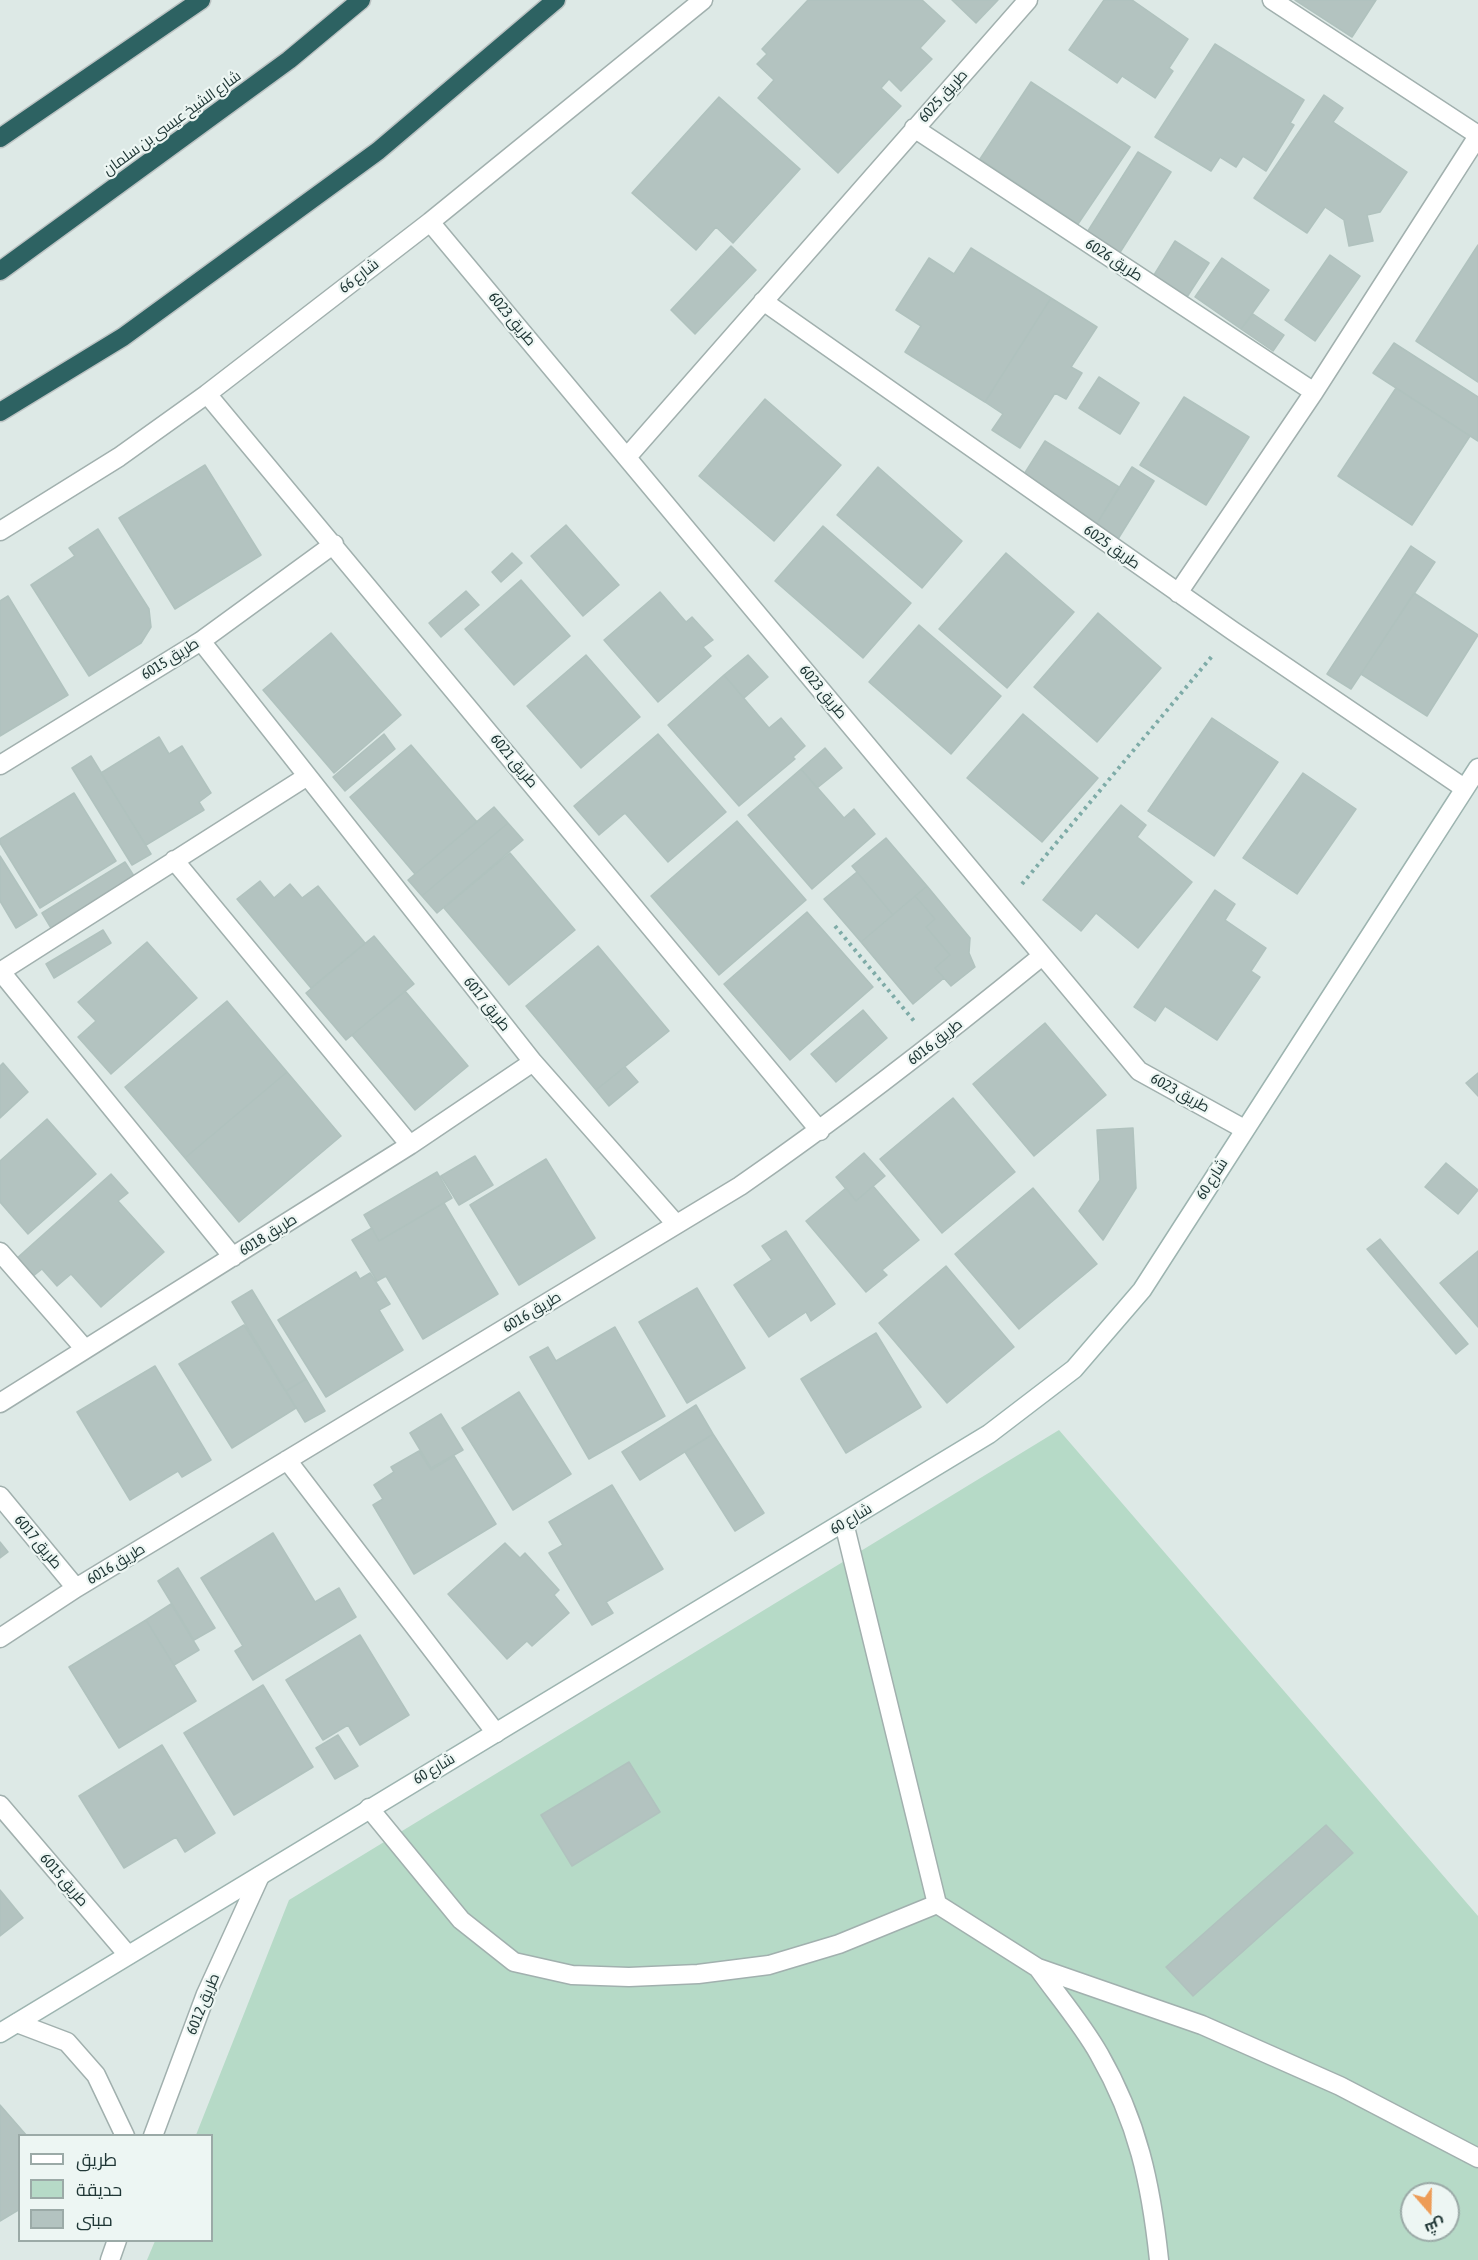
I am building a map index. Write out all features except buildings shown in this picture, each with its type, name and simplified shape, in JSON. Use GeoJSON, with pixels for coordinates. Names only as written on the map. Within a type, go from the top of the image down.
{"type":"FeatureCollection","features":[{"type":"Feature","properties":{"kind":"highway"},"geometry":{"type":"LineString","coordinates":[[0,138],[201,0]]}},
{"type":"Feature","properties":{"kind":"highway","name":"شارع الشيخ عيسى بن سلمان"},"geometry":{"type":"LineString","coordinates":[[0,271],[289,60],[361,0]]}},
{"type":"Feature","properties":{"kind":"highway"},"geometry":{"type":"LineString","coordinates":[[0,412],[123,337],[378,151],[556,0]]}},
{"type":"Feature","properties":{"kind":"street","name":"شارع 66"},"geometry":{"type":"LineString","coordinates":[[0,531],[119,457],[207,393],[430,222],[703,0]]}},
{"type":"Feature","properties":{"kind":"street","name":"طريق 6025"},"geometry":{"type":"LineString","coordinates":[[627,457],[1028,0]]}},
{"type":"Feature","properties":{"kind":"street"},"geometry":{"type":"LineString","coordinates":[[1178,593],[1314,392],[1478,135],[1272,0]]}},
{"type":"Feature","properties":{"kind":"street","name":"طريق 6026"},"geometry":{"type":"LineString","coordinates":[[914,128],[1314,392]]}},
{"type":"Feature","properties":{"kind":"street","name":"طريق 6023"},"geometry":{"type":"LineString","coordinates":[[430,222],[1139,1071],[1244,1129]]}},
{"type":"Feature","properties":{"kind":"street","name":"طريق 6025"},"geometry":{"type":"LineString","coordinates":[[763,301],[1178,593],[1464,788]]}},
{"type":"Feature","properties":{"kind":"street","name":"طريق 6021"},"geometry":{"type":"LineString","coordinates":[[207,393],[820,1131]]}},
{"type":"Feature","properties":{"kind":"street","name":"طريق 6015"},"geometry":{"type":"LineString","coordinates":[[0,765],[201,641],[334,544]]}},
{"type":"Feature","properties":{"kind":"street","name":"طريق 6017"},"geometry":{"type":"LineString","coordinates":[[201,641],[533,1062],[676,1224]]}},
{"type":"Feature","properties":{"kind":"street","name":"شارع 60"},"geometry":{"type":"LineString","coordinates":[[0,2033],[989,1434],[1074,1369],[1142,1290],[1478,768]]}},
{"type":"Feature","properties":{"kind":"street"},"geometry":{"type":"LineString","coordinates":[[233,1257],[1,972],[306,777]]}},
{"type":"Feature","properties":{"kind":"street"},"geometry":{"type":"LineString","coordinates":[[174,860],[410,1145]]}},
{"type":"Feature","properties":{"kind":"street","name":"طريق 6016"},"geometry":{"type":"LineString","coordinates":[[0,1638],[76,1588],[740,1186],[820,1131],[934,1044],[1042,956]]}},
{"type":"Feature","properties":{"kind":"street","name":"طريق 6018"},"geometry":{"type":"LineString","coordinates":[[0,1404],[84,1348],[410,1145],[533,1062]]}},
{"type":"Feature","properties":{"kind":"street"},"geometry":{"type":"LineString","coordinates":[[0,1252],[84,1348]]}},
{"type":"Feature","properties":{"kind":"street"},"geometry":{"type":"LineString","coordinates":[[287,1460],[496,1732]]}},
{"type":"Feature","properties":{"kind":"street","name":"طريق 6017"},"geometry":{"type":"LineString","coordinates":[[0,1496],[76,1588]]}},
{"type":"Feature","properties":{"kind":"street"},"geometry":{"type":"LineString","coordinates":[[844,1522],[937,1904],[1038,1968],[1202,2025],[1340,2086],[1478,2158]]}},
{"type":"Feature","properties":{"kind":"street","name":"طريق 6015"},"geometry":{"type":"LineString","coordinates":[[0,1805],[128,1954]]}},
{"type":"Feature","properties":{"kind":"street"},"geometry":{"type":"LineString","coordinates":[[369,1808],[461,1920],[514,1962],[572,1975],[629,1977],[698,1974],[769,1965],[839,1944],[937,1904]]}},
{"type":"Feature","properties":{"kind":"street","name":"طريق 6012"},"geometry":{"type":"LineString","coordinates":[[154,2134],[206,1994],[260,1876]]}},
{"type":"Feature","properties":{"kind":"street"},"geometry":{"type":"LineString","coordinates":[[1038,1968],[1099,2054],[1132,2123],[1152,2194],[1159,2260]]}},
{"type":"Feature","properties":{"kind":"street"},"geometry":{"type":"LineString","coordinates":[[17,2023],[67,2042],[96,2075],[124,2134]]}},
{"type":"Feature","properties":{"kind":"street"},"geometry":{"type":"LineString","coordinates":[[110,2260],[117,2242]]}},
{"type":"Feature","properties":{"kind":"path"},"geometry":{"type":"LineString","coordinates":[[1003,908],[1233,631]]}},
{"type":"Feature","properties":{"kind":"path"},"geometry":{"type":"LineString","coordinates":[[835,926],[934,1044]]}},
{"type":"Feature","properties":{"kind":"green space"},"geometry":{"type":"Polygon","coordinates":[[[1059,1430],[1478,1916],[1478,2260],[147,2260],[155,2242],[213,2242],[213,2134],[196,2134],[289,1900],[1059,1430]]]}}]}
